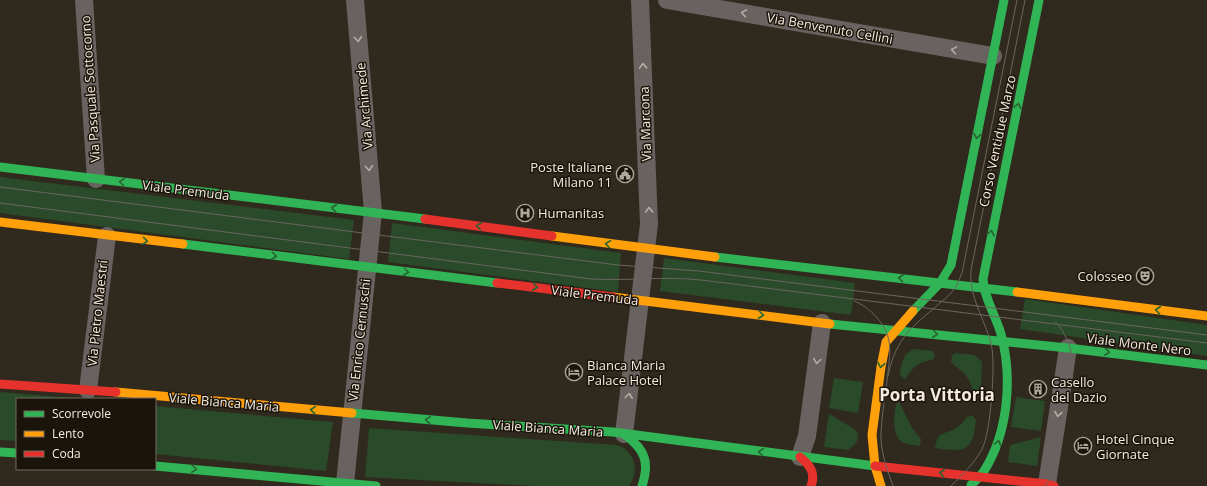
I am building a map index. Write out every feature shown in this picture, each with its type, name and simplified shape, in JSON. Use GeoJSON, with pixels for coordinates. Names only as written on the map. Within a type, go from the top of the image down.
{"type":"FeatureCollection","features":[{"type":"Feature","properties":{"kind":"street","name":"Via Pasquale Sottocorno"},"geometry":{"type":"LineString","coordinates":[[84,0],[96,178]]}},
{"type":"Feature","properties":{"kind":"street","name":"Via Archimede"},"geometry":{"type":"LineString","coordinates":[[355,0],[373,212]]}},
{"type":"Feature","properties":{"kind":"street","name":"Via Marcona"},"geometry":{"type":"LineString","coordinates":[[624,434],[649,224],[640,0]]}},
{"type":"Feature","properties":{"kind":"street","name":"Via Benvenuto Cellini"},"geometry":{"type":"LineString","coordinates":[[667,0],[993,56]]}},
{"type":"Feature","properties":{"kind":"street","name":"Corso Ventidue Marzo"},"geometry":{"type":"LineString","coordinates":[[881,486],[875,466],[872,435],[881,367],[886,342],[940,283],[948,271],[953,258],[1004,0]]}},
{"type":"Feature","properties":{"kind":"street","name":"Corso Ventidue Marzo"},"geometry":{"type":"LineString","coordinates":[[983,288],[984,271],[1040,0]]}},
{"type":"Feature","properties":{"kind":"street","name":"Viale Premuda"},"geometry":{"type":"LineString","coordinates":[[0,167],[373,212],[646,249],[1078,299],[1207,316]]}},
{"type":"Feature","properties":{"kind":"street"},"geometry":{"type":"LineString","coordinates":[[367,268],[373,212]]}},
{"type":"Feature","properties":{"kind":"street","name":"Viale Premuda"},"geometry":{"type":"LineString","coordinates":[[0,222],[822,323],[896,330]]}},
{"type":"Feature","properties":{"kind":"street","name":"Via Pietro Maestri"},"geometry":{"type":"LineString","coordinates":[[88,390],[107,236]]}},
{"type":"Feature","properties":{"kind":"street","name":"Via Enrico Cernuschi"},"geometry":{"type":"LineString","coordinates":[[352,413],[367,268]]}},
{"type":"Feature","properties":{"kind":"street"},"geometry":{"type":"LineString","coordinates":[[970,486],[980,477],[990,463],[995,451],[1001,429],[1007,384],[1007,370],[1003,341],[994,312],[983,288]]}},
{"type":"Feature","properties":{"kind":"street"},"geometry":{"type":"LineString","coordinates":[[811,486],[813,472],[808,463],[800,457],[807,436],[822,323]]}},
{"type":"Feature","properties":{"kind":"street","name":"Viale Monte Nero"},"geometry":{"type":"LineString","coordinates":[[896,330],[1068,348],[1207,365]]}},
{"type":"Feature","properties":{"kind":"street"},"geometry":{"type":"LineString","coordinates":[[1050,485],[1068,348]]}},
{"type":"Feature","properties":{"kind":"street","name":"Viale Bianca Maria"},"geometry":{"type":"LineString","coordinates":[[0,384],[88,390],[467,423],[607,432],[875,466],[1050,485]]}},
{"type":"Feature","properties":{"kind":"street"},"geometry":{"type":"LineString","coordinates":[[344,483],[352,413]]}},
{"type":"Feature","properties":{"kind":"street"},"geometry":{"type":"LineString","coordinates":[[624,434],[633,440],[644,454],[646,476],[642,486]]}},
{"type":"Feature","properties":{"kind":"street"},"geometry":{"type":"LineString","coordinates":[[0,452],[16,453]]}},
{"type":"Feature","properties":{"kind":"street"},"geometry":{"type":"LineString","coordinates":[[156,466],[376,486]]}},
{"type":"Feature","properties":{"kind":"green space"},"geometry":{"type":"Polygon","coordinates":[[[0,177],[354,220],[349,259],[0,213],[0,177]]]}},
{"type":"Feature","properties":{"kind":"green space"},"geometry":{"type":"Polygon","coordinates":[[[392,223],[621,253],[618,292],[388,262],[392,223]]]}},
{"type":"Feature","properties":{"kind":"green space"},"geometry":{"type":"Polygon","coordinates":[[[664,258],[855,283],[851,315],[660,291],[664,258]]]}},
{"type":"Feature","properties":{"kind":"green space"},"geometry":{"type":"Polygon","coordinates":[[[1025,299],[1207,325],[1207,356],[1020,329],[1025,299]]]}},
{"type":"Feature","properties":{"kind":"green space"},"geometry":{"type":"Polygon","coordinates":[[[914,349],[933,351],[935,356],[932,360],[923,362],[916,366],[905,379],[900,375],[902,363],[907,353],[914,349]]]}},
{"type":"Feature","properties":{"kind":"green space"},"geometry":{"type":"Polygon","coordinates":[[[956,353],[974,355],[982,362],[981,389],[979,392],[973,391],[967,376],[951,362],[952,355],[956,353]]]}},
{"type":"Feature","properties":{"kind":"green space"},"geometry":{"type":"Polygon","coordinates":[[[834,378],[863,382],[858,413],[829,408],[834,378]]]}},
{"type":"Feature","properties":{"kind":"green space"},"geometry":{"type":"Polygon","coordinates":[[[0,392],[72,398],[16,398],[16,441],[0,440],[0,392]]]}},
{"type":"Feature","properties":{"kind":"green space"},"geometry":{"type":"Polygon","coordinates":[[[1016,397],[1045,401],[1041,431],[1011,427],[1016,397]]]}},
{"type":"Feature","properties":{"kind":"green space"},"geometry":{"type":"Polygon","coordinates":[[[899,402],[912,428],[921,439],[920,446],[904,443],[897,436],[894,420],[896,404],[899,402]]]}},
{"type":"Feature","properties":{"kind":"green space"},"geometry":{"type":"Polygon","coordinates":[[[156,406],[333,422],[326,471],[156,454],[156,406]]]}},
{"type":"Feature","properties":{"kind":"green space"},"geometry":{"type":"Polygon","coordinates":[[[829,414],[856,430],[858,439],[848,450],[824,447],[829,414]]]}},
{"type":"Feature","properties":{"kind":"green space"},"geometry":{"type":"Polygon","coordinates":[[[973,416],[976,420],[975,431],[972,439],[965,448],[953,450],[935,448],[936,442],[940,435],[958,427],[967,417],[973,416]]]}},
{"type":"Feature","properties":{"kind":"green space"},"geometry":{"type":"Polygon","coordinates":[[[369,428],[616,445],[628,451],[634,462],[635,468],[629,486],[536,486],[365,477],[369,428]]]}},
{"type":"Feature","properties":{"kind":"green space"},"geometry":{"type":"Polygon","coordinates":[[[1041,437],[1037,466],[1008,462],[1010,445],[1041,437]]]}},
{"type":"Feature","properties":{"kind":"tram line"},"geometry":{"type":"LineString","coordinates":[[888,376],[892,360],[904,337],[920,320],[951,293],[957,285],[962,273],[1017,0]]}},
{"type":"Feature","properties":{"kind":"tram line"},"geometry":{"type":"LineString","coordinates":[[951,486],[968,469],[979,454],[988,428],[993,380],[992,352],[991,343],[972,289],[971,270],[1025,0]]}},
{"type":"Feature","properties":{"kind":"tram line"},"geometry":{"type":"LineString","coordinates":[[0,187],[618,265],[699,271],[1207,335]]}},
{"type":"Feature","properties":{"kind":"tram line"},"geometry":{"type":"LineString","coordinates":[[0,203],[591,279],[673,278],[701,280],[1207,343]]}},
{"type":"Feature","properties":{"kind":"tram line"},"geometry":{"type":"LineString","coordinates":[[854,301],[866,307],[881,322],[885,328],[889,341],[890,356],[882,417],[881,439],[884,460],[893,486]]}},
{"type":"Feature","properties":{"kind":"tram line"},"geometry":{"type":"LineString","coordinates":[[1045,486],[1055,471],[1059,460],[1073,372],[1070,346],[1063,332],[1055,322]]}},
{"type":"Feature","properties":{"kind":"traffic: fast"},"geometry":{"type":"LineString","coordinates":[[913,311],[940,283],[951,265],[1004,0]]}},
{"type":"Feature","properties":{"kind":"traffic: fast"},"geometry":{"type":"LineString","coordinates":[[971,485],[982,473],[992,456],[1003,423],[1006,405],[1007,369],[1005,351],[999,327],[988,300],[983,279],[1039,0]]}},
{"type":"Feature","properties":{"kind":"traffic: fast"},"geometry":{"type":"LineString","coordinates":[[0,167],[425,219]]}},
{"type":"Feature","properties":{"kind":"traffic: fast"},"geometry":{"type":"LineString","coordinates":[[183,244],[497,283]]}},
{"type":"Feature","properties":{"kind":"traffic: fast"},"geometry":{"type":"LineString","coordinates":[[715,257],[1017,292]]}},
{"type":"Feature","properties":{"kind":"traffic: fast"},"geometry":{"type":"LineString","coordinates":[[830,324],[1068,348],[1207,365]]}},
{"type":"Feature","properties":{"kind":"traffic: fast"},"geometry":{"type":"LineString","coordinates":[[352,413],[467,423],[613,432],[875,466]]}},
{"type":"Feature","properties":{"kind":"traffic: fast"},"geometry":{"type":"LineString","coordinates":[[624,434],[637,445],[644,457],[646,470],[642,486]]}},
{"type":"Feature","properties":{"kind":"traffic: fast"},"geometry":{"type":"LineString","coordinates":[[0,452],[16,453]]}},
{"type":"Feature","properties":{"kind":"traffic: fast"},"geometry":{"type":"LineString","coordinates":[[156,466],[376,486]]}},
{"type":"Feature","properties":{"kind":"traffic: slow"},"geometry":{"type":"LineString","coordinates":[[0,222],[183,244]]}},
{"type":"Feature","properties":{"kind":"traffic: slow"},"geometry":{"type":"LineString","coordinates":[[552,236],[715,257]]}},
{"type":"Feature","properties":{"kind":"traffic: slow"},"geometry":{"type":"LineString","coordinates":[[1017,292],[1207,316]]}},
{"type":"Feature","properties":{"kind":"traffic: slow"},"geometry":{"type":"LineString","coordinates":[[613,297],[830,324]]}},
{"type":"Feature","properties":{"kind":"traffic: slow"},"geometry":{"type":"LineString","coordinates":[[881,486],[875,466],[872,435],[881,367],[886,342],[913,311]]}},
{"type":"Feature","properties":{"kind":"traffic: slow"},"geometry":{"type":"LineString","coordinates":[[116,392],[352,413]]}},
{"type":"Feature","properties":{"kind":"traffic: jam"},"geometry":{"type":"LineString","coordinates":[[425,219],[552,236]]}},
{"type":"Feature","properties":{"kind":"traffic: jam"},"geometry":{"type":"LineString","coordinates":[[497,283],[613,297]]}},
{"type":"Feature","properties":{"kind":"traffic: jam"},"geometry":{"type":"LineString","coordinates":[[0,384],[116,392]]}},
{"type":"Feature","properties":{"kind":"traffic: jam"},"geometry":{"type":"LineString","coordinates":[[800,457],[807,463],[811,470],[813,477],[811,486]]}},
{"type":"Feature","properties":{"kind":"traffic: jam"},"geometry":{"type":"LineString","coordinates":[[875,466],[1047,484],[1054,486]]}},
{"type":"Feature","properties":{"kind":"place","name":"Poste Italiane Milano 11"},"geometry":{"type":"Point","coordinates":[625,174]}},
{"type":"Feature","properties":{"kind":"place","name":"Humanitas"},"geometry":{"type":"Point","coordinates":[525,213]}},
{"type":"Feature","properties":{"kind":"place","name":"Colosseo"},"geometry":{"type":"Point","coordinates":[1145,276]}},
{"type":"Feature","properties":{"kind":"place","name":"Bianca Maria Palace Hotel"},"geometry":{"type":"Point","coordinates":[574,372]}},
{"type":"Feature","properties":{"kind":"place","name":"Casello del Dazio"},"geometry":{"type":"Point","coordinates":[1038,389]}},
{"type":"Feature","properties":{"kind":"place","name":"Hotel Cinque Giornate"},"geometry":{"type":"Point","coordinates":[1083,446]}},
{"type":"Feature","properties":{"kind":"district","name":"Porta Vittoria"},"geometry":{"type":"Point","coordinates":[937,394]}}]}
